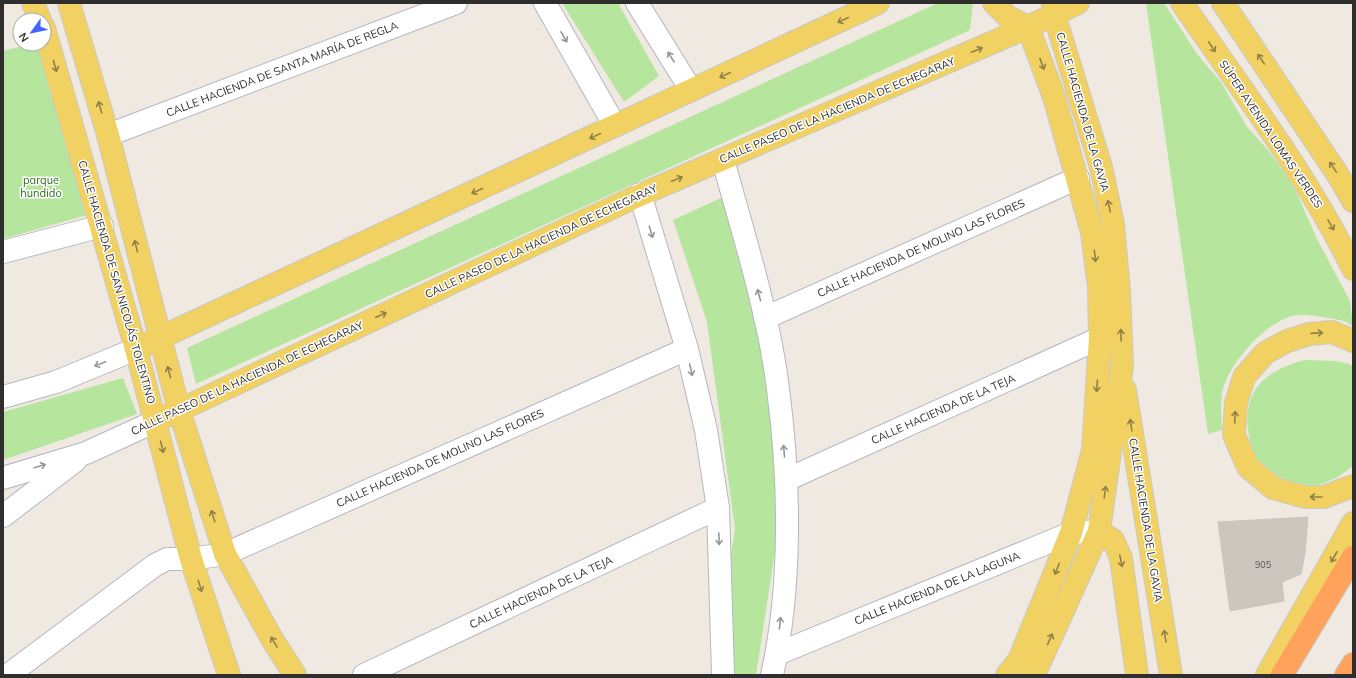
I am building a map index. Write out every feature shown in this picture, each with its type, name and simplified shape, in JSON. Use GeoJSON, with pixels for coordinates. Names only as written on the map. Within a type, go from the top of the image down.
{"type":"FeatureCollection","features":[{"type":"Feature","properties":{"kind":"highway"},"geometry":{"type":"LineString","coordinates":[[1282,675],[1353,557]]}},
{"type":"Feature","properties":{"kind":"highway"},"geometry":{"type":"LineString","coordinates":[[1289,675],[1353,578]]}},
{"type":"Feature","properties":{"kind":"highway"},"geometry":{"type":"LineString","coordinates":[[1346,675],[1353,664]]}},
{"type":"Feature","properties":{"kind":"main road"},"geometry":{"type":"LineString","coordinates":[[136,349],[878,3]]}},
{"type":"Feature","properties":{"kind":"main road"},"geometry":{"type":"LineString","coordinates":[[994,3],[1008,17],[1028,28]]}},
{"type":"Feature","properties":{"kind":"main road","name":"CALLE PASEO DE LA HACIENDA DE ECHEGARAY"},"geometry":{"type":"LineString","coordinates":[[156,421],[640,194],[723,160],[1028,28],[1053,9],[1078,3]]}},
{"type":"Feature","properties":{"kind":"main road","name":"SÚPER AVENIDA LOMAS VERDES"},"geometry":{"type":"LineString","coordinates":[[1182,3],[1198,13],[1311,192],[1337,237],[1353,269]]}},
{"type":"Feature","properties":{"kind":"main road"},"geometry":{"type":"LineString","coordinates":[[1223,3],[1338,175],[1353,201]]}},
{"type":"Feature","properties":{"kind":"main road","name":"CALLE HACIENDA DE LA GAVIA"},"geometry":{"type":"LineString","coordinates":[[1053,9],[1101,167],[1113,224],[1119,291],[1122,366],[1171,675]]}},
{"type":"Feature","properties":{"kind":"main road"},"geometry":{"type":"LineString","coordinates":[[52,21],[72,11],[108,135],[179,410],[225,554],[272,639],[295,675]]}},
{"type":"Feature","properties":{"kind":"main road","name":"CALLE HACIENDA DE LA GAVIA"},"geometry":{"type":"LineString","coordinates":[[1007,675],[1019,660],[1071,533],[1093,450],[1100,338],[1098,287],[1092,232],[1054,97],[1028,28]]}},
{"type":"Feature","properties":{"kind":"main road","name":"CALLE HACIENDA DE SAN NICOLÁS TOLENTINO"},"geometry":{"type":"LineString","coordinates":[[51,52],[102,226],[156,421],[191,559],[230,675]]}},
{"type":"Feature","properties":{"kind":"main road"},"geometry":{"type":"LineString","coordinates":[[1353,341],[1332,332],[1309,334],[1287,341],[1265,353],[1244,377],[1236,403],[1234,435],[1248,467],[1273,488],[1305,497],[1324,497],[1353,486]]}},
{"type":"Feature","properties":{"kind":"main road","name":"CALLE HACIENDA DE LA GAVIA"},"geometry":{"type":"LineString","coordinates":[[1034,675],[1100,531],[1122,366]]}},
{"type":"Feature","properties":{"kind":"main road"},"geometry":{"type":"LineString","coordinates":[[1267,675],[1353,523]]}},
{"type":"Feature","properties":{"kind":"main road"},"geometry":{"type":"LineString","coordinates":[[1100,531],[1113,540],[1121,558],[1137,675]]}},
{"type":"Feature","properties":{"kind":"street","name":"CALLE HACIENDA DE SANTA MARÍA DE REGLA"},"geometry":{"type":"LineString","coordinates":[[108,135],[456,3]]}},
{"type":"Feature","properties":{"kind":"street"},"geometry":{"type":"LineString","coordinates":[[545,3],[615,126]]}},
{"type":"Feature","properties":{"kind":"street"},"geometry":{"type":"LineString","coordinates":[[637,3],[691,90]]}},
{"type":"Feature","properties":{"kind":"street"},"geometry":{"type":"LineString","coordinates":[[723,160],[765,318],[778,388],[786,480],[786,561],[777,654],[772,675]]}},
{"type":"Feature","properties":{"kind":"street","name":"CALLE HACIENDA DE MOLINO LAS FLORES"},"geometry":{"type":"LineString","coordinates":[[765,318],[1078,178]]}},
{"type":"Feature","properties":{"kind":"street"},"geometry":{"type":"LineString","coordinates":[[640,194],[686,349],[706,430],[718,508],[723,675]]}},
{"type":"Feature","properties":{"kind":"street"},"geometry":{"type":"LineString","coordinates":[[3,252],[102,226]]}},
{"type":"Feature","properties":{"kind":"street","name":"CALLE HACIENDA DE LA TEJA"},"geometry":{"type":"LineString","coordinates":[[786,480],[1100,338]]}},
{"type":"Feature","properties":{"kind":"street"},"geometry":{"type":"LineString","coordinates":[[3,397],[56,382],[136,349]]}},
{"type":"Feature","properties":{"kind":"street","name":"CALLE HACIENDA DE MOLINO LAS FLORES"},"geometry":{"type":"LineString","coordinates":[[8,675],[155,565],[166,559],[191,559],[225,554],[686,349]]}},
{"type":"Feature","properties":{"kind":"street"},"geometry":{"type":"LineString","coordinates":[[1099,362],[1122,366]]}},
{"type":"Feature","properties":{"kind":"street","name":"CALLE PASEO DE LA HACIENDA DE ECHEGARAY"},"geometry":{"type":"LineString","coordinates":[[3,478],[86,453],[156,421]]}},
{"type":"Feature","properties":{"kind":"street"},"geometry":{"type":"LineString","coordinates":[[3,516],[86,453]]}},
{"type":"Feature","properties":{"kind":"street","name":"CALLE HACIENDA DE LA TEJA"},"geometry":{"type":"LineString","coordinates":[[364,675],[718,508]]}},
{"type":"Feature","properties":{"kind":"street","name":"CALLE HACIENDA DE LA LAGUNA"},"geometry":{"type":"LineString","coordinates":[[777,654],[1071,533],[1100,531]]}},
{"type":"Feature","properties":{"kind":"green space"},"geometry":{"type":"Polygon","coordinates":[[[562,3],[618,3],[659,76],[624,102],[562,3]]]}},
{"type":"Feature","properties":{"kind":"green space"},"geometry":{"type":"Polygon","coordinates":[[[938,3],[973,3],[970,30],[196,384],[187,348],[938,3]]]}},
{"type":"Feature","properties":{"kind":"green space"},"geometry":{"type":"Polygon","coordinates":[[[1146,3],[1164,3],[1197,54],[1221,82],[1247,127],[1268,150],[1294,187],[1317,239],[1350,301],[1353,327],[1347,322],[1339,320],[1297,315],[1279,322],[1257,338],[1238,359],[1225,382],[1221,398],[1222,430],[1208,434],[1146,3]]]}},
{"type":"Feature","properties":{"kind":"green space","name":"parque hundido"},"geometry":{"type":"Polygon","coordinates":[[[12,49],[12,52],[42,52],[90,214],[3,239],[3,51],[12,49]]]}},
{"type":"Feature","properties":{"kind":"green space"},"geometry":{"type":"Polygon","coordinates":[[[723,197],[747,279],[769,379],[782,506],[756,675],[728,675],[721,617],[735,529],[707,322],[673,220],[723,197]]]}},
{"type":"Feature","properties":{"kind":"green space"},"geometry":{"type":"Polygon","coordinates":[[[1305,360],[1335,361],[1350,364],[1353,368],[1353,466],[1338,477],[1312,488],[1279,477],[1267,470],[1254,453],[1248,429],[1250,402],[1254,392],[1261,382],[1280,369],[1305,360]]]}},
{"type":"Feature","properties":{"kind":"green space"},"geometry":{"type":"Polygon","coordinates":[[[123,378],[137,414],[3,460],[3,412],[123,378]]]}},
{"type":"Feature","properties":{"kind":"building"},"geometry":{"type":"Polygon","coordinates":[[[1308,517],[1305,553],[1301,574],[1282,582],[1284,601],[1230,611],[1218,522],[1308,517]]]}}]}
